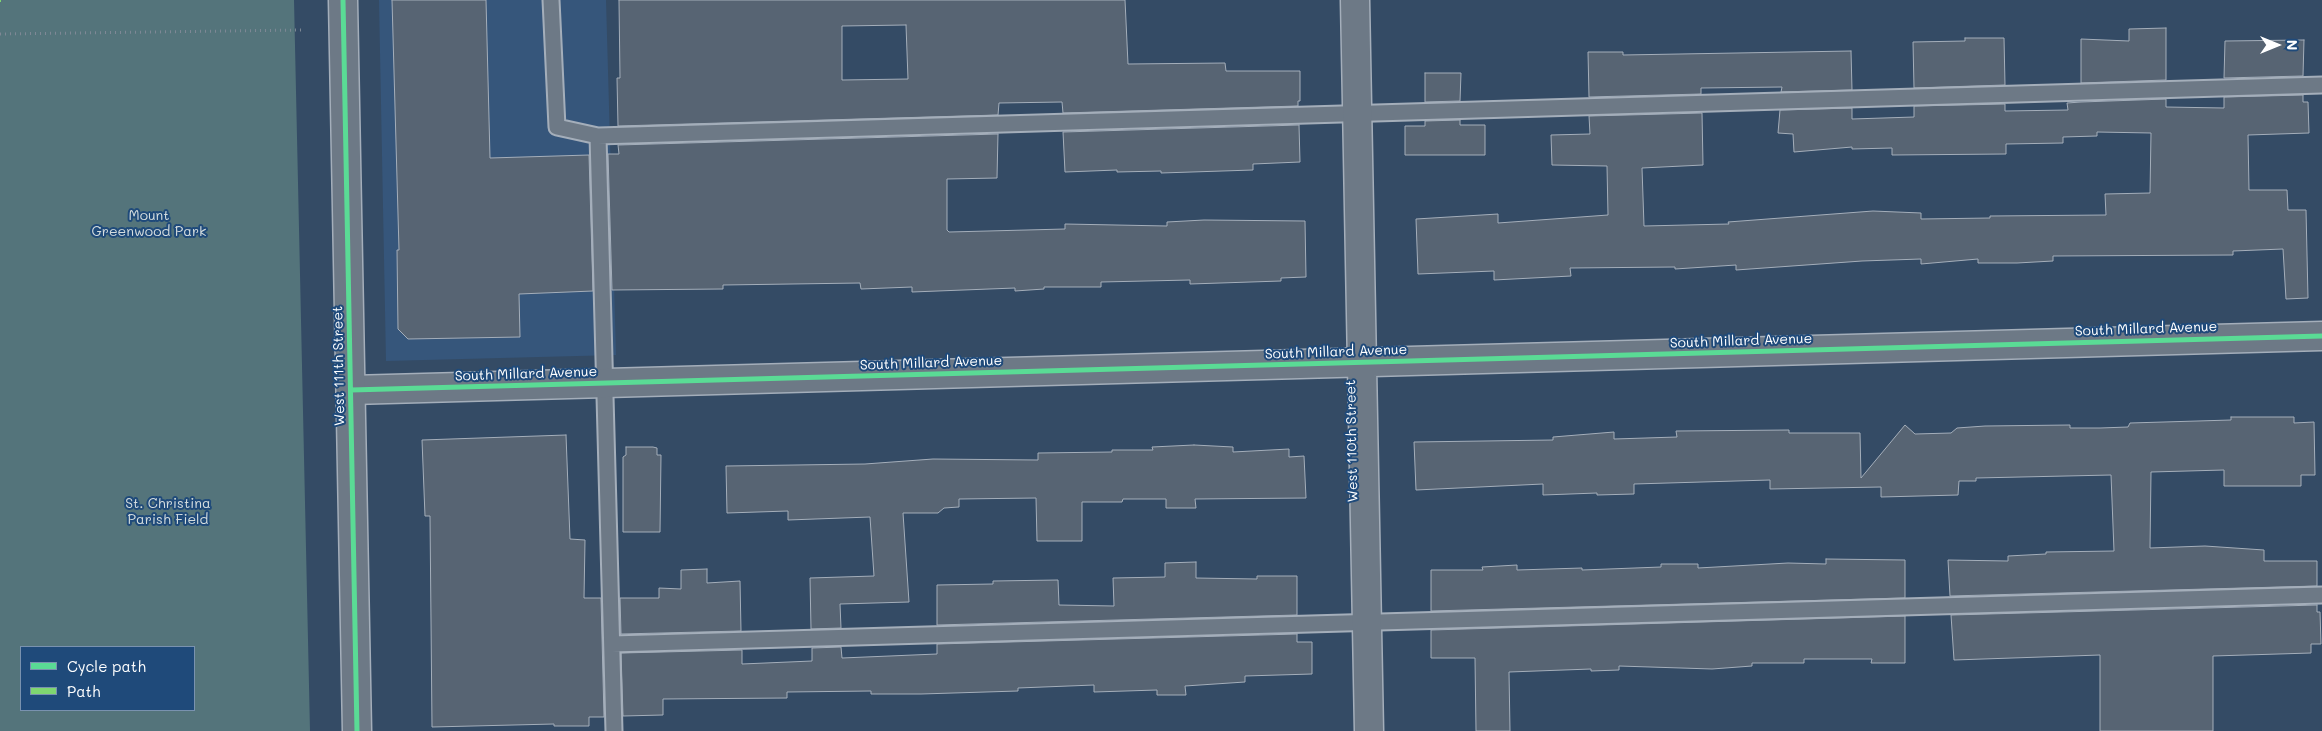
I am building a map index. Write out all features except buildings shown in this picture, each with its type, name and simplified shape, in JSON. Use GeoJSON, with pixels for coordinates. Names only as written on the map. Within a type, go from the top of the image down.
{"type":"FeatureCollection","features":[{"type":"Feature","properties":{"kind":"street","name":"West 111th Street"},"geometry":{"type":"LineString","coordinates":[[342,0],[357,731]]}},
{"type":"Feature","properties":{"kind":"street","name":"West 110th Street"},"geometry":{"type":"LineString","coordinates":[[1355,0],[1369,731]]}},
{"type":"Feature","properties":{"kind":"street","name":"South Millard Avenue"},"geometry":{"type":"LineString","coordinates":[[351,390],[2322,336]]}},
{"type":"Feature","properties":{"kind":"lane"},"geometry":{"type":"LineString","coordinates":[[551,0],[557,127],[598,136],[1357,112],[2322,85]]}},
{"type":"Feature","properties":{"kind":"lane"},"geometry":{"type":"LineString","coordinates":[[598,136],[614,731]]}},
{"type":"Feature","properties":{"kind":"lane"},"geometry":{"type":"LineString","coordinates":[[612,644],[2322,595]]}},
{"type":"Feature","properties":{"kind":"path"},"geometry":{"type":"LineString","coordinates":[[0,34],[302,30]]}},
{"type":"Feature","properties":{"kind":"shaded area"},"geometry":{"type":"Polygon","coordinates":[[[379,0],[606,0],[616,355],[386,361],[379,0]]]}},
{"type":"Feature","properties":{"kind":"green space"},"geometry":{"type":"Polygon","coordinates":[[[0,0],[294,0],[310,731],[0,731],[0,0]]]}},
{"type":"Feature","properties":{"kind":"cycle path"},"geometry":{"type":"LineString","coordinates":[[343,0],[357,731]]}},
{"type":"Feature","properties":{"kind":"cycle path"},"geometry":{"type":"LineString","coordinates":[[351,390],[2322,336]]}},
{"type":"Feature","properties":{"kind":"park label","name":"Mount Greenwood Park"},"geometry":{"type":"Point","coordinates":[149,224]}},
{"type":"Feature","properties":{"kind":"park label","name":"St. Christina Parish Field"},"geometry":{"type":"Point","coordinates":[168,512]}}]}
